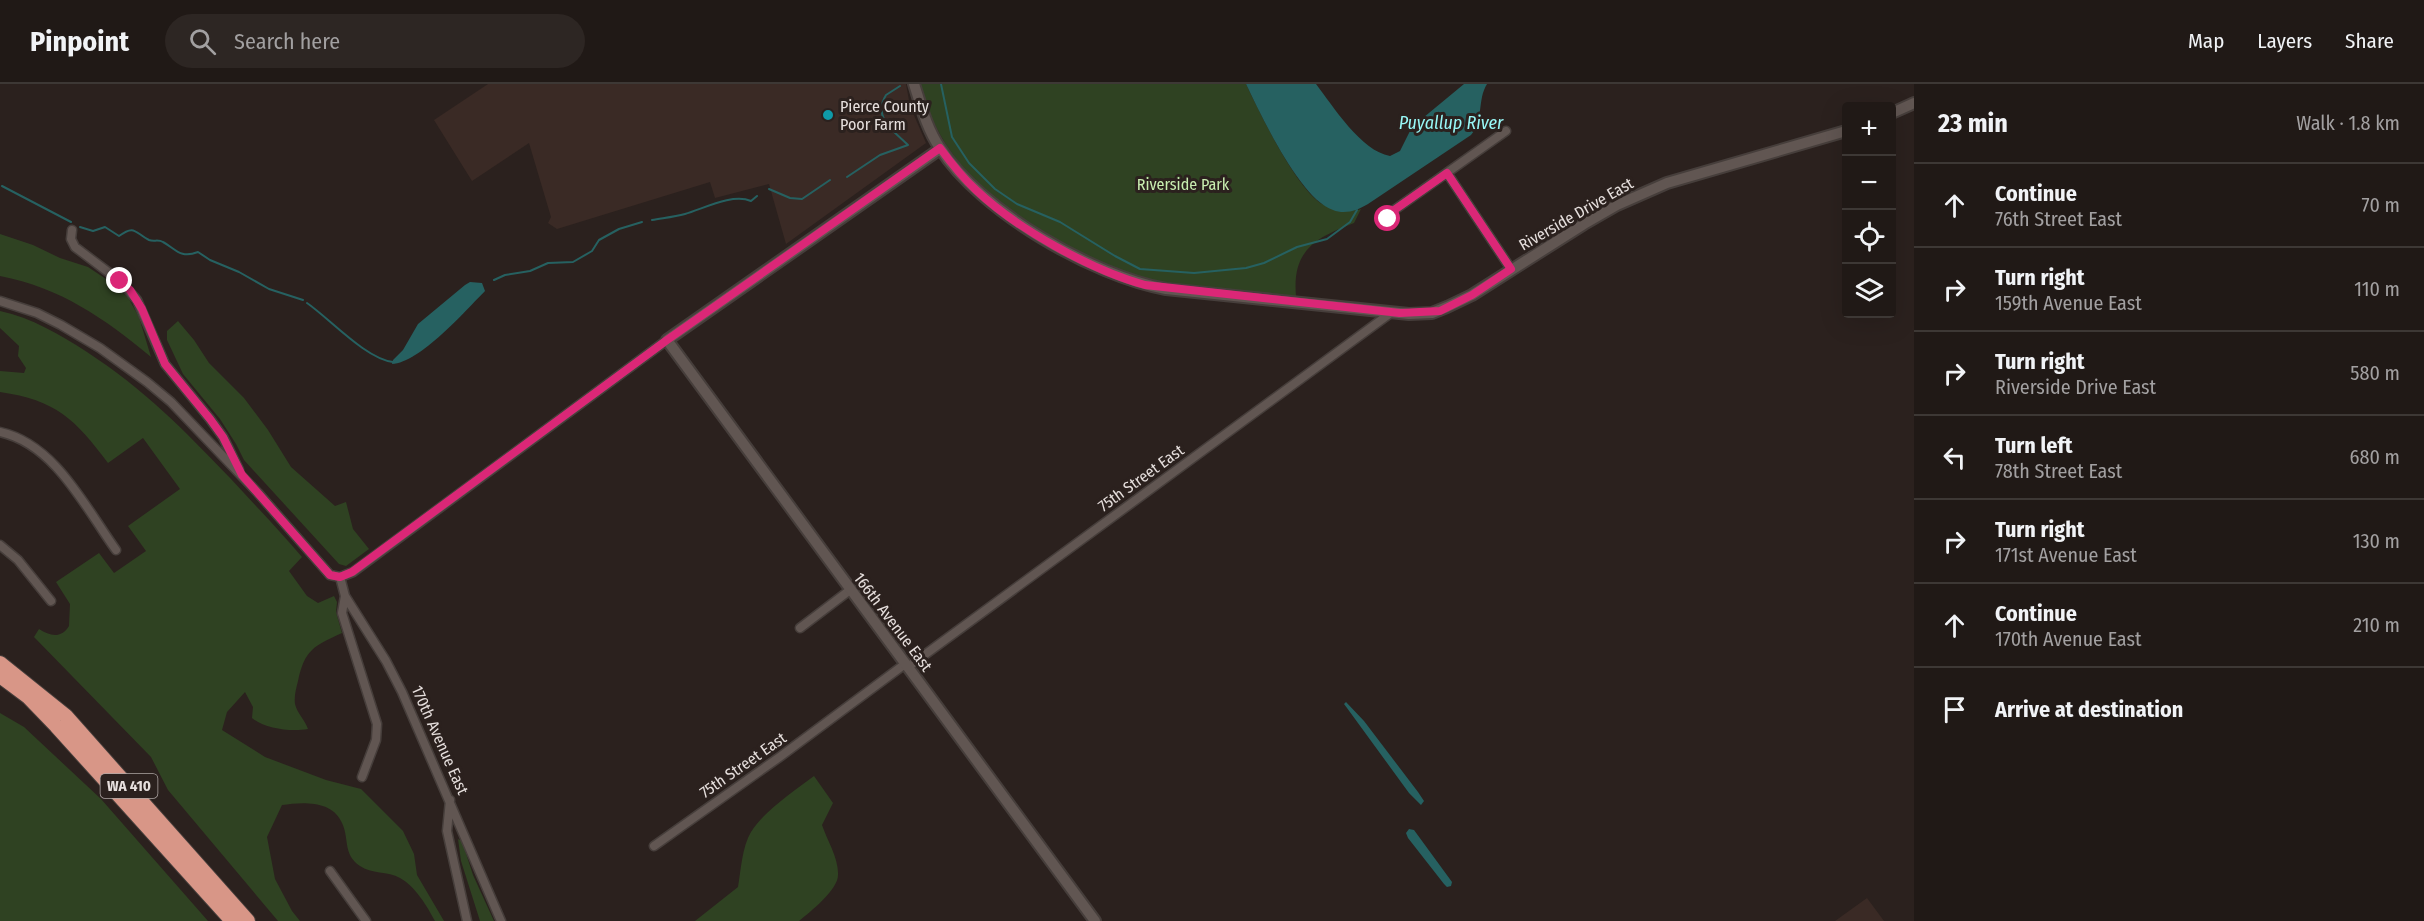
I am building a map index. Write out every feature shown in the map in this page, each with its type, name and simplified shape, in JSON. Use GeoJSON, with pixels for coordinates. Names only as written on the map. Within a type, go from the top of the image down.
{"type":"FeatureCollection","features":[{"type":"Feature","properties":{"kind":"highway","name":"WA 410"},"geometry":{"type":"LineString","coordinates":[[0,663],[66,716],[248,921]]}},
{"type":"Feature","properties":{"kind":"highway","name":"WA 410"},"geometry":{"type":"LineString","coordinates":[[0,676],[28,697],[56,726],[232,921]]}},
{"type":"Feature","properties":{"kind":"street","name":"Riverside Drive East"},"geometry":{"type":"LineString","coordinates":[[914,84],[927,124],[940,148],[975,190],[998,209],[1086,261],[1128,280],[1166,289],[1409,314],[1440,311],[1472,295],[1617,206],[1667,183],[1842,132]]}},
{"type":"Feature","properties":{"kind":"street"},"geometry":{"type":"LineString","coordinates":[[1896,110],[1914,103]]}},
{"type":"Feature","properties":{"kind":"street"},"geometry":{"type":"LineString","coordinates":[[1388,219],[1390,213],[1506,131]]}},
{"type":"Feature","properties":{"kind":"street"},"geometry":{"type":"LineString","coordinates":[[0,301],[37,313],[61,325],[125,365],[171,402],[242,475],[330,575],[340,577],[352,572],[667,340],[940,148]]}},
{"type":"Feature","properties":{"kind":"street"},"geometry":{"type":"LineString","coordinates":[[1447,173],[1511,269]]}},
{"type":"Feature","properties":{"kind":"street"},"geometry":{"type":"LineString","coordinates":[[72,230],[71,239],[75,247],[120,281],[137,300],[165,364],[223,437],[242,475]]}},
{"type":"Feature","properties":{"kind":"street","name":"75th Street East"},"geometry":{"type":"LineString","coordinates":[[654,846],[907,666],[1392,312]]}},
{"type":"Feature","properties":{"kind":"street","name":"166th Avenue East"},"geometry":{"type":"LineString","coordinates":[[667,340],[1095,921]]}},
{"type":"Feature","properties":{"kind":"street"},"geometry":{"type":"LineString","coordinates":[[0,432],[16,435],[29,442],[51,460],[116,550]]}},
{"type":"Feature","properties":{"kind":"street"},"geometry":{"type":"LineString","coordinates":[[0,545],[18,560],[51,601]]}},
{"type":"Feature","properties":{"kind":"street","name":"170th Avenue East"},"geometry":{"type":"LineString","coordinates":[[340,577],[345,596],[394,676],[501,921]]}},
{"type":"Feature","properties":{"kind":"street"},"geometry":{"type":"LineString","coordinates":[[800,628],[850,590]]}},
{"type":"Feature","properties":{"kind":"street"},"geometry":{"type":"LineString","coordinates":[[345,596],[342,613],[377,724],[376,740],[362,777]]}},
{"type":"Feature","properties":{"kind":"street"},"geometry":{"type":"LineString","coordinates":[[450,800],[447,831],[467,921]]}},
{"type":"Feature","properties":{"kind":"street"},"geometry":{"type":"LineString","coordinates":[[330,871],[366,921]]}},
{"type":"Feature","properties":{"kind":"shaded area"},"geometry":{"type":"Polygon","coordinates":[[[488,84],[906,84],[910,106],[926,143],[786,244],[769,184],[715,198],[710,182],[557,229],[548,223],[551,217],[529,143],[472,181],[434,120],[488,84]]]}},
{"type":"Feature","properties":{"kind":"shaded area"},"geometry":{"type":"Polygon","coordinates":[[[1867,898],[1884,921],[1835,921],[1867,898]]]}},
{"type":"Feature","properties":{"kind":"green space","name":"Riverside Park"},"geometry":{"type":"Polygon","coordinates":[[[920,84],[1246,84],[1280,150],[1313,197],[1332,208],[1361,209],[1354,223],[1317,241],[1302,257],[1296,280],[1296,296],[1141,280],[1122,274],[1087,257],[1044,232],[997,200],[958,162],[930,113],[920,84]]]}},
{"type":"Feature","properties":{"kind":"green space"},"geometry":{"type":"Polygon","coordinates":[[[0,234],[88,267],[115,285],[129,299],[139,317],[151,357],[81,306],[43,288],[0,276],[0,234]]]}},
{"type":"Feature","properties":{"kind":"green space"},"geometry":{"type":"Polygon","coordinates":[[[0,311],[34,322],[66,339],[108,366],[145,396],[180,427],[302,557],[289,571],[307,596],[318,603],[334,596],[342,633],[324,641],[312,650],[304,662],[296,690],[296,707],[308,729],[278,729],[257,722],[252,718],[253,707],[245,692],[227,712],[222,730],[265,757],[326,780],[361,789],[403,831],[414,854],[417,875],[444,921],[435,921],[420,897],[405,882],[395,876],[364,869],[354,861],[348,851],[344,827],[330,809],[315,804],[298,803],[282,805],[267,837],[275,879],[300,921],[278,921],[168,790],[151,757],[34,637],[39,629],[59,635],[69,626],[70,604],[56,582],[99,553],[114,573],[146,551],[128,526],[180,489],[143,438],[108,463],[85,434],[63,414],[36,400],[0,392],[0,371],[24,373],[26,368],[18,356],[19,346],[0,328],[0,311]]]}},
{"type":"Feature","properties":{"kind":"green space"},"geometry":{"type":"Polygon","coordinates":[[[178,321],[209,363],[244,398],[268,430],[291,467],[335,506],[346,502],[353,529],[369,549],[346,566],[339,564],[244,460],[220,419],[183,374],[167,340],[167,331],[178,321]]]}},
{"type":"Feature","properties":{"kind":"green space"},"geometry":{"type":"Polygon","coordinates":[[[0,713],[24,727],[101,799],[208,921],[0,921],[0,713]]]}},
{"type":"Feature","properties":{"kind":"green space"},"geometry":{"type":"Polygon","coordinates":[[[814,776],[833,803],[822,825],[838,869],[837,881],[829,894],[799,921],[695,921],[738,887],[746,845],[757,824],[780,802],[814,776]]]}},
{"type":"Feature","properties":{"kind":"green space"},"geometry":{"type":"Polygon","coordinates":[[[458,839],[462,841],[473,875],[494,921],[480,921],[461,861],[458,839]]]}},
{"type":"Feature","properties":{"kind":"water","name":"Puyallup River"},"geometry":{"type":"Polygon","coordinates":[[[1246,84],[1316,84],[1358,137],[1379,152],[1390,156],[1400,151],[1412,127],[1464,84],[1487,84],[1482,97],[1478,123],[1471,135],[1368,204],[1356,210],[1342,212],[1320,203],[1295,173],[1271,135],[1246,84]]]}},
{"type":"Feature","properties":{"kind":"water"},"geometry":{"type":"Polygon","coordinates":[[[470,282],[482,283],[485,291],[429,345],[416,355],[392,364],[418,324],[470,282]]]}},
{"type":"Feature","properties":{"kind":"water"},"geometry":{"type":"Polygon","coordinates":[[[1346,702],[1364,721],[1418,792],[1424,801],[1421,805],[1409,793],[1344,704],[1346,702]]]}},
{"type":"Feature","properties":{"kind":"water"},"geometry":{"type":"Polygon","coordinates":[[[1409,829],[1414,830],[1452,882],[1451,886],[1447,887],[1444,884],[1408,838],[1406,833],[1409,829]]]}},
{"type":"Feature","properties":{"kind":"waterway"},"geometry":{"type":"LineString","coordinates":[[941,84],[952,137],[969,163],[995,189],[1017,204],[1060,222],[1140,269],[1194,273],[1246,268],[1264,263],[1297,247],[1327,239],[1350,222],[1357,210]]}},
{"type":"Feature","properties":{"kind":"waterway"},"geometry":{"type":"LineString","coordinates":[[847,177],[880,155],[908,145],[891,129],[882,111],[882,103],[886,95],[900,86]]}},
{"type":"Feature","properties":{"kind":"waterway"},"geometry":{"type":"LineString","coordinates":[[769,189],[790,198],[802,199],[830,180]]}},
{"type":"Feature","properties":{"kind":"waterway"},"geometry":{"type":"LineString","coordinates":[[2,186],[71,222]]}},
{"type":"Feature","properties":{"kind":"waterway"},"geometry":{"type":"LineString","coordinates":[[652,220],[685,214],[727,200],[751,201],[757,196]]}},
{"type":"Feature","properties":{"kind":"waterway"},"geometry":{"type":"LineString","coordinates":[[494,280],[505,275],[530,271],[548,263],[573,262],[592,251],[599,240],[619,229],[642,222]]}},
{"type":"Feature","properties":{"kind":"waterway"},"geometry":{"type":"LineString","coordinates":[[80,227],[93,231],[105,227],[119,236],[132,230],[149,240],[163,242],[182,254],[198,252],[269,289],[303,300]]}},
{"type":"Feature","properties":{"kind":"waterway"},"geometry":{"type":"LineString","coordinates":[[307,303],[371,354],[393,362]]}},
{"type":"Feature","properties":{"kind":"place","name":"Pierce County Poor Farm"},"geometry":{"type":"Point","coordinates":[828,115]}},
{"type":"Feature","properties":{"kind":"route"},"geometry":{"type":"LineString","coordinates":[[120,281],[130,290],[142,309],[156,348],[165,364],[223,437],[242,475],[330,575],[340,577],[352,572],[667,340],[940,148],[975,190],[998,209],[1086,261],[1113,274],[1145,285],[1409,314],[1432,313],[1448,308],[1472,295],[1511,269],[1447,173],[1390,213],[1388,219]]}}]}
